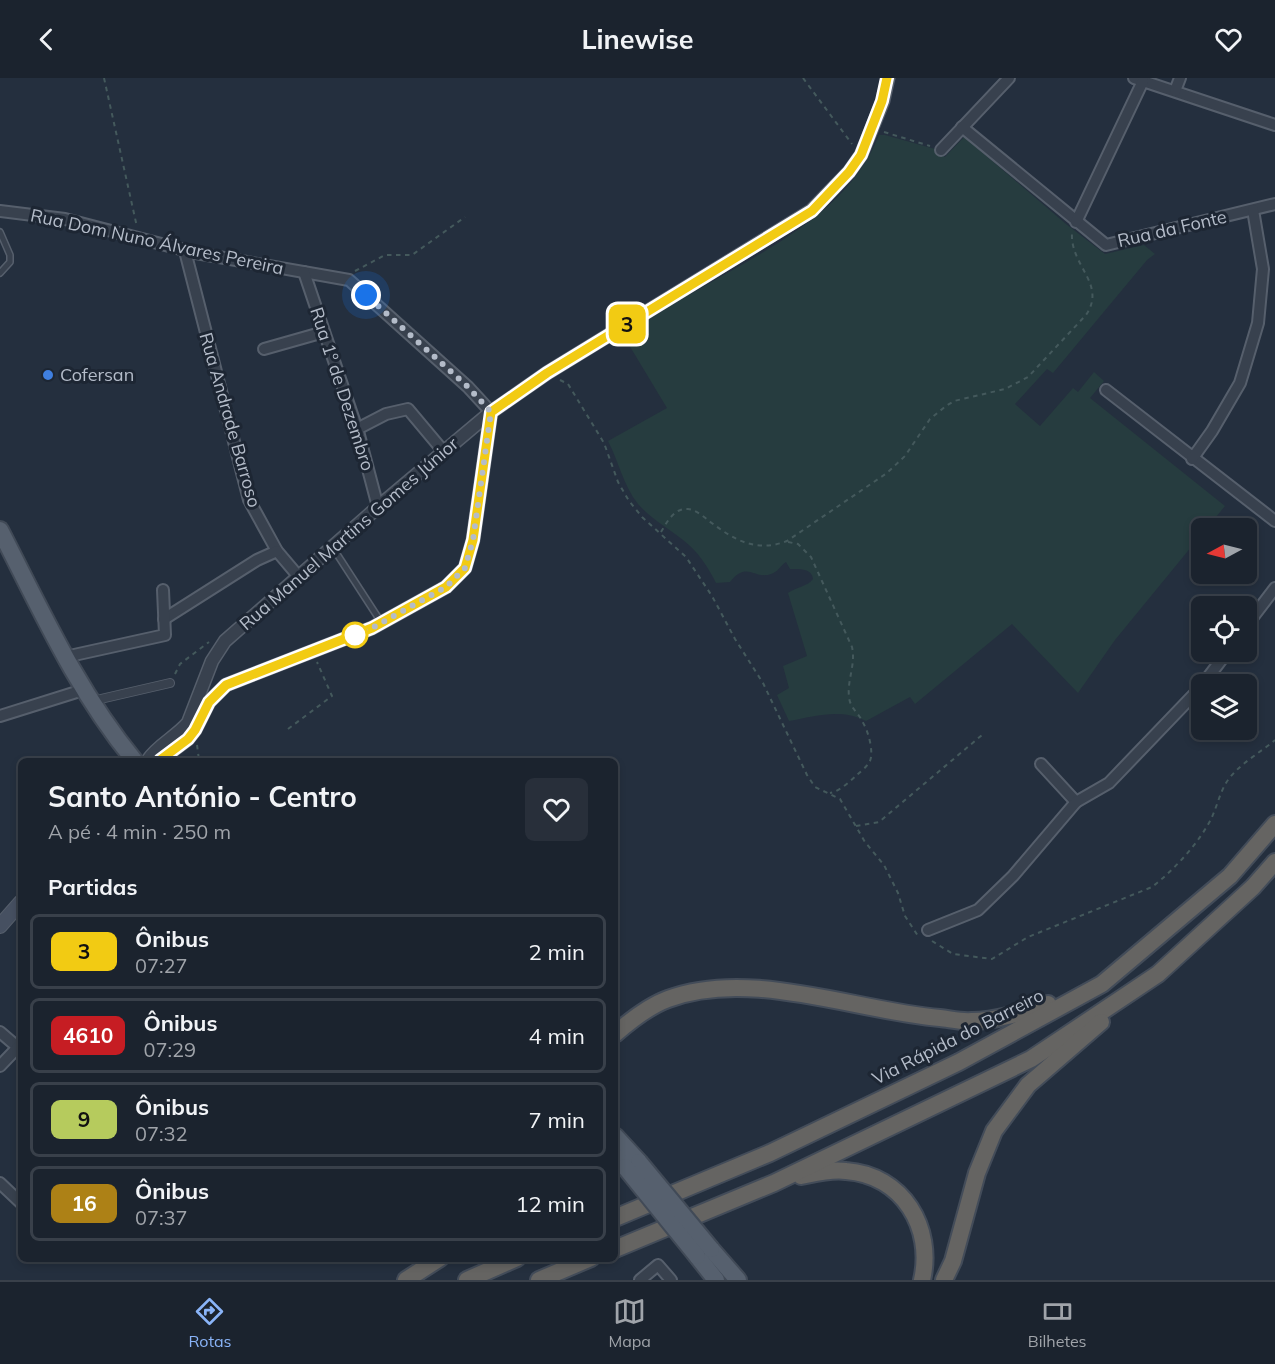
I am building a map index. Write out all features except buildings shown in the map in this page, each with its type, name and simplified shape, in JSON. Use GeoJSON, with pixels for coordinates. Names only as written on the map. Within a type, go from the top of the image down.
{"type":"FeatureCollection","features":[{"type":"Feature","properties":{"kind":"highway","name":"Via Rápida do Barreiro"},"geometry":{"type":"LineString","coordinates":[[618,1217],[770,1153],[949,1067],[1102,984],[1230,876],[1275,824]]}},
{"type":"Feature","properties":{"kind":"highway"},"geometry":{"type":"LineString","coordinates":[[944,1280],[953,1261],[976,1173],[994,1131],[1028,1085],[1158,974],[1253,887],[1275,862]]}},
{"type":"Feature","properties":{"kind":"highway"},"geometry":{"type":"LineString","coordinates":[[618,1248],[774,1183],[1031,1059],[1158,974]]}},
{"type":"Feature","properties":{"kind":"highway"},"geometry":{"type":"LineString","coordinates":[[618,1031],[635,1017],[666,999],[692,992],[749,987],[847,1002],[910,1016],[972,1021],[1031,1010],[1102,984]]}},
{"type":"Feature","properties":{"kind":"highway"},"geometry":{"type":"LineString","coordinates":[[774,1183],[815,1173],[847,1170],[876,1178],[889,1185],[902,1196],[918,1221],[925,1250],[922,1280]]}},
{"type":"Feature","properties":{"kind":"highway"},"geometry":{"type":"LineString","coordinates":[[406,1280],[434,1262]]}},
{"type":"Feature","properties":{"kind":"highway"},"geometry":{"type":"LineString","coordinates":[[467,1280],[508,1262]]}},
{"type":"Feature","properties":{"kind":"highway"},"geometry":{"type":"LineString","coordinates":[[539,1280],[582,1262]]}},
{"type":"Feature","properties":{"kind":"main road"},"geometry":{"type":"LineString","coordinates":[[0,530],[87,696],[132,758]]}},
{"type":"Feature","properties":{"kind":"main road"},"geometry":{"type":"LineString","coordinates":[[0,926],[18,905]]}},
{"type":"Feature","properties":{"kind":"main road"},"geometry":{"type":"LineString","coordinates":[[618,1143],[626,1162],[704,1253],[738,1280]]}},
{"type":"Feature","properties":{"kind":"main road"},"geometry":{"type":"LineString","coordinates":[[704,1253],[717,1280]]}},
{"type":"Feature","properties":{"kind":"street","name":"Rua Manuel Martins Gomes Júnior"},"geometry":{"type":"LineString","coordinates":[[149,758],[153,752],[182,731],[188,723],[220,646],[378,507],[491,412],[547,373],[812,211],[849,172],[861,155],[882,101],[888,78]]}},
{"type":"Feature","properties":{"kind":"street"},"geometry":{"type":"LineString","coordinates":[[941,150],[1009,78]]}},
{"type":"Feature","properties":{"kind":"street"},"geometry":{"type":"LineString","coordinates":[[1175,91],[1180,78]]}},
{"type":"Feature","properties":{"kind":"street"},"geometry":{"type":"LineString","coordinates":[[962,127],[1076,222],[1139,79],[1275,125]]}},
{"type":"Feature","properties":{"kind":"street","name":"Rua da Fonte"},"geometry":{"type":"LineString","coordinates":[[1076,222],[1106,245],[1275,204]]}},
{"type":"Feature","properties":{"kind":"street"},"geometry":{"type":"LineString","coordinates":[[1192,459],[1212,431],[1240,383],[1258,323],[1263,269],[1252,210]]}},
{"type":"Feature","properties":{"kind":"street","name":"Rua Dom Nuno Álvares Pereira"},"geometry":{"type":"LineString","coordinates":[[0,211],[65,219],[185,251],[346,280]]}},
{"type":"Feature","properties":{"kind":"street","name":"Rua Andrade Barroso"},"geometry":{"type":"LineString","coordinates":[[185,251],[249,500],[277,550],[299,578]]}},
{"type":"Feature","properties":{"kind":"street","name":"Rua 1º de Dezembro"},"geometry":{"type":"LineString","coordinates":[[304,272],[357,429],[378,507]]}},
{"type":"Feature","properties":{"kind":"street"},"geometry":{"type":"LineString","coordinates":[[163,758],[188,739],[209,702],[226,685],[381,622],[446,587],[465,568],[473,540],[491,412],[468,387],[346,280]]}},
{"type":"Feature","properties":{"kind":"street"},"geometry":{"type":"LineString","coordinates":[[264,349],[324,332]]}},
{"type":"Feature","properties":{"kind":"street"},"geometry":{"type":"LineString","coordinates":[[1106,390],[1192,459],[1275,521]]}},
{"type":"Feature","properties":{"kind":"street"},"geometry":{"type":"LineString","coordinates":[[357,429],[386,414],[408,410],[444,452]]}},
{"type":"Feature","properties":{"kind":"street"},"geometry":{"type":"LineString","coordinates":[[164,619],[257,560],[277,550]]}},
{"type":"Feature","properties":{"kind":"street"},"geometry":{"type":"LineString","coordinates":[[1257,612],[1275,588]]}},
{"type":"Feature","properties":{"kind":"street"},"geometry":{"type":"LineString","coordinates":[[65,657],[165,635],[162,590]]}},
{"type":"Feature","properties":{"kind":"street"},"geometry":{"type":"LineString","coordinates":[[1210,674],[1220,662]]}},
{"type":"Feature","properties":{"kind":"street"},"geometry":{"type":"LineString","coordinates":[[209,668],[215,682],[226,685]]}},
{"type":"Feature","properties":{"kind":"street"},"geometry":{"type":"LineString","coordinates":[[0,716],[87,696],[170,683]]}},
{"type":"Feature","properties":{"kind":"street"},"geometry":{"type":"LineString","coordinates":[[927,936],[978,910],[1013,876],[1076,802],[1109,783],[1191,697]]}},
{"type":"Feature","properties":{"kind":"street"},"geometry":{"type":"LineString","coordinates":[[1041,764],[1076,802]]}},
{"type":"Feature","properties":{"kind":"street"},"geometry":{"type":"LineString","coordinates":[[0,1032],[18,1046]]}},
{"type":"Feature","properties":{"kind":"street"},"geometry":{"type":"LineString","coordinates":[[0,1066],[18,1049]]}},
{"type":"Feature","properties":{"kind":"street"},"geometry":{"type":"LineString","coordinates":[[0,1183],[18,1200]]}},
{"type":"Feature","properties":{"kind":"street"},"geometry":{"type":"LineString","coordinates":[[640,1280],[658,1265],[671,1280]]}},
{"type":"Feature","properties":{"kind":"lane"},"geometry":{"type":"LineString","coordinates":[[0,232],[10,255],[10,262],[0,273]]}},
{"type":"Feature","properties":{"kind":"lane"},"geometry":{"type":"LineString","coordinates":[[333,548],[381,622]]}},
{"type":"Feature","properties":{"kind":"path"},"geometry":{"type":"LineString","coordinates":[[104,78],[140,239]]}},
{"type":"Feature","properties":{"kind":"path"},"geometry":{"type":"LineString","coordinates":[[802,78],[861,155]]}},
{"type":"Feature","properties":{"kind":"path"},"geometry":{"type":"LineString","coordinates":[[882,131],[941,150]]}},
{"type":"Feature","properties":{"kind":"path"},"geometry":{"type":"LineString","coordinates":[[346,280],[378,257],[412,255],[465,217]]}},
{"type":"Feature","properties":{"kind":"path"},"geometry":{"type":"LineString","coordinates":[[776,546],[796,537],[840,504],[880,479],[905,456],[924,426],[946,406],[954,401],[1013,386],[1028,377],[1055,349],[1086,315],[1094,299],[1090,282],[1078,264],[1073,246],[1073,227],[1076,222]]}},
{"type":"Feature","properties":{"kind":"path"},"geometry":{"type":"LineString","coordinates":[[547,373],[568,384],[604,443],[618,482],[628,501],[686,557],[712,596],[735,639],[764,683],[807,776],[815,787],[840,799],[865,842],[884,865],[898,893],[905,916],[916,935],[927,936],[953,954],[992,959],[1028,937],[1152,887],[1183,858],[1211,819],[1226,783],[1275,740]]}},
{"type":"Feature","properties":{"kind":"path"},"geometry":{"type":"LineString","coordinates":[[661,532],[674,514],[688,509],[697,512],[723,532],[746,543],[761,547],[788,542],[798,544],[811,557],[852,646],[855,658],[849,700],[855,713],[862,719],[867,733],[871,760],[865,769],[836,792],[830,793]]}},
{"type":"Feature","properties":{"kind":"path"},"geometry":{"type":"LineString","coordinates":[[288,729],[332,696],[312,651]]}},
{"type":"Feature","properties":{"kind":"path"},"geometry":{"type":"LineString","coordinates":[[856,826],[879,822],[982,735]]}},
{"type":"Feature","properties":{"kind":"green space"},"geometry":{"type":"Polygon","coordinates":[[[879,135],[935,149],[945,157],[964,137],[1066,224],[1105,254],[1144,245],[1155,254],[1147,260],[1053,373],[1047,369],[1015,404],[1040,426],[1073,388],[1078,392],[1094,372],[1104,381],[1090,398],[1225,506],[1215,518],[1191,518],[1191,547],[1115,640],[1078,693],[1012,624],[915,704],[910,697],[866,721],[838,714],[818,715],[789,721],[777,695],[789,688],[783,666],[807,656],[788,593],[811,582],[812,575],[804,570],[790,569],[786,562],[771,574],[760,575],[746,571],[741,572],[730,582],[716,583],[693,549],[638,504],[608,441],[667,408],[623,335],[760,254],[808,222],[830,204],[866,161],[879,135]]]}},
{"type":"Feature","properties":{"kind":"bus line","name":"3"},"geometry":{"type":"LineString","coordinates":[[163,758],[188,739],[209,702],[226,685],[244,676],[372,628],[446,587],[465,568],[473,540],[491,412],[547,373],[812,211],[849,172],[861,155],[874,126],[887,78]]}},
{"type":"Feature","properties":{"kind":"place","name":"Cofersan"},"geometry":{"type":"Point","coordinates":[48,375]}},
{"type":"Feature","properties":{"kind":"route"},"geometry":{"type":"LineString","coordinates":[[355,635],[446,587],[465,568],[473,540],[491,412],[468,387],[366,295]]}}]}
